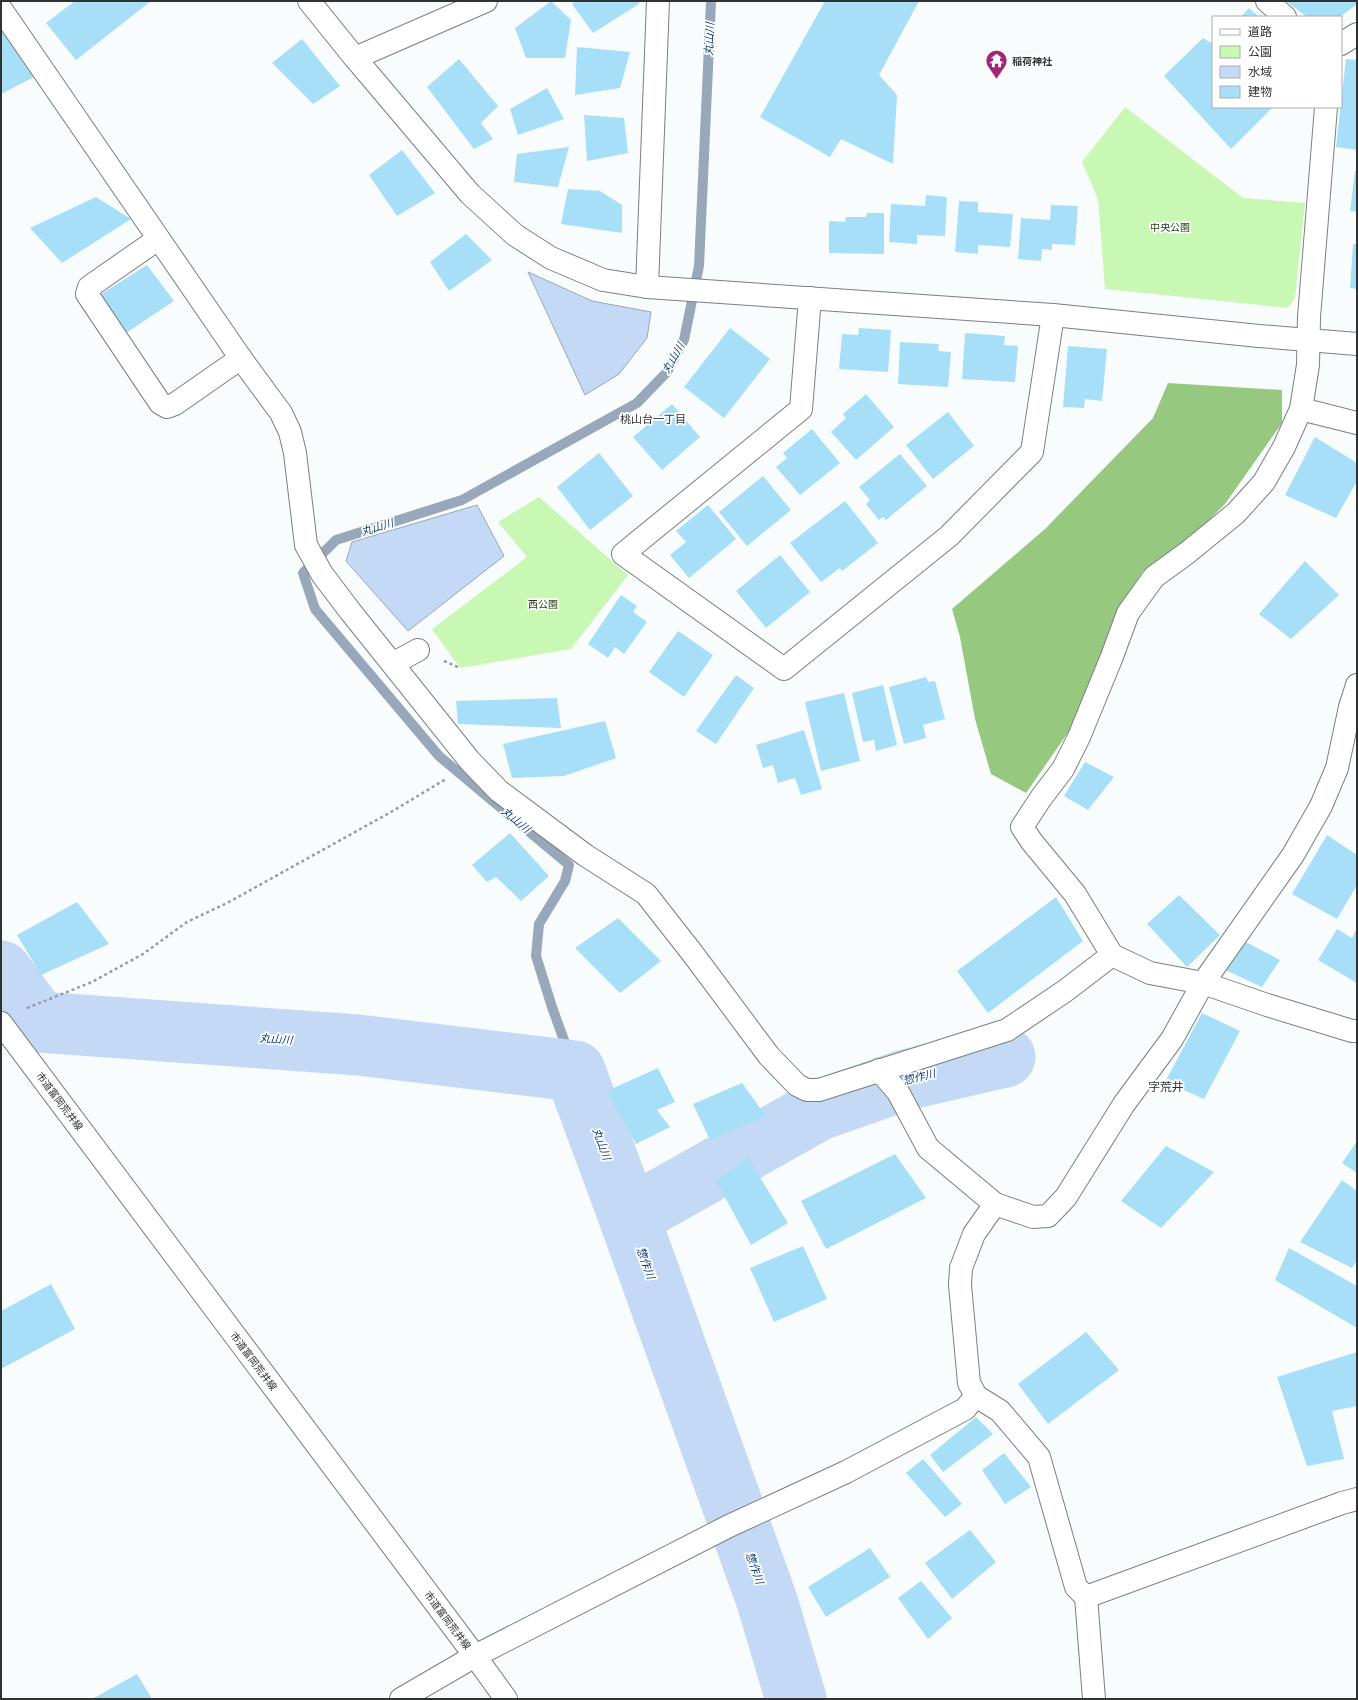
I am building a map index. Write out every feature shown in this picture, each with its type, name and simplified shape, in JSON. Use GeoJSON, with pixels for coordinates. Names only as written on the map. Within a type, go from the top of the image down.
{"type":"FeatureCollection","features":[{"type":"Feature","properties":{"kind":"street"},"geometry":{"type":"LineString","coordinates":[[309,1],[470,194],[515,235],[551,258],[603,280],[647,287],[1053,315],[1357,344]]}},
{"type":"Feature","properties":{"kind":"street"},"geometry":{"type":"LineString","coordinates":[[355,58],[486,1]]}},
{"type":"Feature","properties":{"kind":"street"},"geometry":{"type":"LineString","coordinates":[[647,287],[658,1]]}},
{"type":"Feature","properties":{"kind":"street"},"geometry":{"type":"LineString","coordinates":[[1267,1],[1284,16]]}},
{"type":"Feature","properties":{"kind":"street"},"geometry":{"type":"LineString","coordinates":[[1,8],[158,239],[281,413],[290,432],[295,453],[306,545],[322,574],[350,611],[394,663],[470,761],[499,791],[585,855],[646,894],[694,954],[770,1056],[797,1085],[807,1090],[819,1090],[1007,1030],[1065,991],[1112,955]]}},
{"type":"Feature","properties":{"kind":"street"},"geometry":{"type":"LineString","coordinates":[[1342,43],[1357,34]]}},
{"type":"Feature","properties":{"kind":"street"},"geometry":{"type":"LineString","coordinates":[[1326,108],[1309,317],[1310,340],[1308,365],[1301,409],[1284,447],[1264,482],[1236,513],[1187,553],[1154,577],[1128,613],[1112,659],[1079,737],[1063,769],[1041,798],[1022,827],[1032,842],[1075,894],[1112,955],[1150,973],[1204,983],[1293,1014],[1352,1031],[1357,1031]]}},
{"type":"Feature","properties":{"kind":"street"},"geometry":{"type":"LineString","coordinates":[[158,239],[89,287],[87,294],[160,403],[167,407],[175,404],[241,358]]}},
{"type":"Feature","properties":{"kind":"street"},"geometry":{"type":"LineString","coordinates":[[810,298],[801,409],[623,554],[784,669],[949,536],[1032,452],[1053,315]]}},
{"type":"Feature","properties":{"kind":"street"},"geometry":{"type":"LineString","coordinates":[[1301,409],[1357,423]]}},
{"type":"Feature","properties":{"kind":"street"},"geometry":{"type":"LineString","coordinates":[[394,663],[418,650]]}},
{"type":"Feature","properties":{"kind":"street"},"geometry":{"type":"LineString","coordinates":[[879,1070],[898,1092],[928,1148],[995,1204],[1033,1217],[1048,1216],[1066,1197],[1124,1104],[1172,1039],[1204,983],[1293,854],[1321,806],[1337,768],[1350,707],[1357,685]]}},
{"type":"Feature","properties":{"kind":"street","name":"市道富岡荒井線"},"geometry":{"type":"LineString","coordinates":[[1,1023],[506,1699]]}},
{"type":"Feature","properties":{"kind":"street"},"geometry":{"type":"LineString","coordinates":[[995,1204],[974,1234],[961,1268],[961,1300],[969,1383],[976,1396],[1000,1411],[1039,1457],[1076,1587],[1086,1597],[1094,1699]]}},
{"type":"Feature","properties":{"kind":"street"},"geometry":{"type":"LineString","coordinates":[[401,1699],[475,1656],[729,1526],[846,1472],[964,1409],[976,1396]]}},
{"type":"Feature","properties":{"kind":"street"},"geometry":{"type":"LineString","coordinates":[[1086,1597],[1342,1503],[1357,1499]]}},
{"type":"Feature","properties":{"kind":"path"},"geometry":{"type":"LineString","coordinates":[[53,997],[92,982],[142,954],[187,922],[229,902],[437,786]]}},
{"type":"Feature","properties":{"kind":"green space","name":"中央公園"},"geometry":{"type":"Polygon","coordinates":[[[1125,107],[1243,198],[1305,203],[1295,298],[1288,308],[1105,289],[1098,199],[1082,162],[1125,107]]]}},
{"type":"Feature","properties":{"kind":"green space"},"geometry":{"type":"Polygon","coordinates":[[[1168,383],[1282,390],[1282,423],[1225,504],[1184,545],[1143,571],[1120,607],[1074,724],[1026,793],[991,774],[975,719],[960,637],[952,609],[1045,529],[1153,418],[1168,383]]]}},
{"type":"Feature","properties":{"kind":"green space","name":"西公園"},"geometry":{"type":"Polygon","coordinates":[[[539,497],[628,575],[571,649],[460,668],[432,629],[527,557],[498,522],[539,497]]]}},
{"type":"Feature","properties":{"kind":"water"},"geometry":{"type":"Polygon","coordinates":[[[528,272],[592,301],[651,312],[647,338],[619,374],[585,395],[528,272]]]}},
{"type":"Feature","properties":{"kind":"water"},"geometry":{"type":"Polygon","coordinates":[[[477,505],[504,556],[408,631],[346,561],[352,542],[477,505]]]}},
{"type":"Feature","properties":{"kind":"building"},"geometry":{"type":"Polygon","coordinates":[[[75,1],[151,1],[76,60],[46,23],[75,1]]]}},
{"type":"Feature","properties":{"kind":"building"},"geometry":{"type":"Polygon","coordinates":[[[551,1],[571,20],[565,58],[526,58],[515,28],[551,1]]]}},
{"type":"Feature","properties":{"kind":"building"},"geometry":{"type":"Polygon","coordinates":[[[576,1],[638,1],[639,4],[593,33],[572,4],[576,1]]]}},
{"type":"Feature","properties":{"kind":"building"},"geometry":{"type":"Polygon","coordinates":[[[825,1],[919,1],[879,75],[897,95],[893,164],[841,139],[830,157],[760,117],[825,1]]]}},
{"type":"Feature","properties":{"kind":"building"},"geometry":{"type":"Polygon","coordinates":[[[1286,1],[1357,1],[1357,4],[1341,16],[1306,16],[1286,1]]]}},
{"type":"Feature","properties":{"kind":"building"},"geometry":{"type":"Polygon","coordinates":[[[1249,8],[1258,16],[1242,16],[1249,8]]]}},
{"type":"Feature","properties":{"kind":"building"},"geometry":{"type":"Polygon","coordinates":[[[1,24],[36,76],[1,94],[1,24]]]}},
{"type":"Feature","properties":{"kind":"building"},"geometry":{"type":"Polygon","coordinates":[[[1203,38],[1212,43],[1212,108],[1272,108],[1231,149],[1164,76],[1203,38]]]}},
{"type":"Feature","properties":{"kind":"building"},"geometry":{"type":"Polygon","coordinates":[[[302,39],[340,86],[313,104],[272,63],[302,39]]]}},
{"type":"Feature","properties":{"kind":"building"},"geometry":{"type":"Polygon","coordinates":[[[577,47],[630,52],[620,88],[575,95],[577,47]]]}},
{"type":"Feature","properties":{"kind":"building"},"geometry":{"type":"Polygon","coordinates":[[[459,59],[498,106],[481,123],[493,139],[474,149],[427,87],[459,59]]]}},
{"type":"Feature","properties":{"kind":"building"},"geometry":{"type":"Polygon","coordinates":[[[1346,59],[1357,60],[1357,150],[1336,147],[1340,108],[1342,108],[1346,59]]]}},
{"type":"Feature","properties":{"kind":"building"},"geometry":{"type":"Polygon","coordinates":[[[547,88],[564,119],[518,135],[510,109],[547,88]]]}},
{"type":"Feature","properties":{"kind":"building"},"geometry":{"type":"Polygon","coordinates":[[[584,115],[624,118],[628,153],[587,161],[584,115]]]}},
{"type":"Feature","properties":{"kind":"building"},"geometry":{"type":"Polygon","coordinates":[[[569,147],[558,187],[514,182],[517,154],[569,147]]]}},
{"type":"Feature","properties":{"kind":"building"},"geometry":{"type":"Polygon","coordinates":[[[402,150],[435,193],[397,216],[369,175],[402,150]]]}},
{"type":"Feature","properties":{"kind":"building"},"geometry":{"type":"Polygon","coordinates":[[[1355,171],[1357,171],[1357,212],[1350,211],[1355,171]]]}},
{"type":"Feature","properties":{"kind":"building"},"geometry":{"type":"Polygon","coordinates":[[[568,189],[600,191],[622,205],[622,233],[561,224],[568,189]]]}},
{"type":"Feature","properties":{"kind":"building"},"geometry":{"type":"Polygon","coordinates":[[[926,195],[947,197],[945,236],[917,235],[917,244],[889,242],[891,204],[925,206],[926,195]]]}},
{"type":"Feature","properties":{"kind":"building"},"geometry":{"type":"Polygon","coordinates":[[[96,197],[131,219],[62,263],[30,228],[96,197]]]}},
{"type":"Feature","properties":{"kind":"building"},"geometry":{"type":"Polygon","coordinates":[[[959,201],[978,202],[978,212],[1013,214],[1010,247],[978,245],[978,254],[955,252],[959,201]]]}},
{"type":"Feature","properties":{"kind":"building"},"geometry":{"type":"Polygon","coordinates":[[[1051,205],[1078,206],[1075,245],[1052,244],[1052,250],[1042,249],[1041,261],[1018,259],[1021,218],[1050,220],[1051,205]]]}},
{"type":"Feature","properties":{"kind":"building"},"geometry":{"type":"Polygon","coordinates":[[[867,213],[884,213],[884,254],[829,253],[829,221],[845,222],[846,217],[866,217],[867,213]]]}},
{"type":"Feature","properties":{"kind":"building"},"geometry":{"type":"Polygon","coordinates":[[[466,234],[492,260],[449,291],[430,262],[466,234]]]}},
{"type":"Feature","properties":{"kind":"building"},"geometry":{"type":"Polygon","coordinates":[[[1353,244],[1357,244],[1357,289],[1350,288],[1353,244]]]}},
{"type":"Feature","properties":{"kind":"building"},"geometry":{"type":"Polygon","coordinates":[[[147,265],[174,301],[126,333],[98,296],[147,265]]]}},
{"type":"Feature","properties":{"kind":"building"},"geometry":{"type":"Polygon","coordinates":[[[730,328],[770,359],[724,418],[684,387],[730,328]]]}},
{"type":"Feature","properties":{"kind":"building"},"geometry":{"type":"Polygon","coordinates":[[[859,328],[891,330],[888,372],[839,369],[842,334],[858,335],[859,328]]]}},
{"type":"Feature","properties":{"kind":"building"},"geometry":{"type":"Polygon","coordinates":[[[965,333],[1005,336],[1004,345],[1018,346],[1015,382],[962,379],[965,333]]]}},
{"type":"Feature","properties":{"kind":"building"},"geometry":{"type":"Polygon","coordinates":[[[900,342],[939,344],[938,351],[951,352],[948,387],[898,384],[900,342]]]}},
{"type":"Feature","properties":{"kind":"building"},"geometry":{"type":"Polygon","coordinates":[[[1068,346],[1107,349],[1102,401],[1085,399],[1084,408],[1063,407],[1068,346]]]}},
{"type":"Feature","properties":{"kind":"building"},"geometry":{"type":"Polygon","coordinates":[[[866,394],[894,427],[856,460],[831,432],[846,418],[843,414],[866,394]]]}},
{"type":"Feature","properties":{"kind":"building"},"geometry":{"type":"Polygon","coordinates":[[[672,404],[700,437],[662,470],[633,437],[672,404]]]}},
{"type":"Feature","properties":{"kind":"building"},"geometry":{"type":"Polygon","coordinates":[[[948,412],[974,446],[933,479],[906,445],[948,412]]]}},
{"type":"Feature","properties":{"kind":"building"},"geometry":{"type":"Polygon","coordinates":[[[812,429],[840,463],[800,495],[776,467],[787,458],[783,453],[812,429]]]}},
{"type":"Feature","properties":{"kind":"building"},"geometry":{"type":"Polygon","coordinates":[[[1315,437],[1357,463],[1357,481],[1336,518],[1285,495],[1315,437]]]}},
{"type":"Feature","properties":{"kind":"building"},"geometry":{"type":"Polygon","coordinates":[[[599,453],[633,496],[590,530],[557,487],[599,453]]]}},
{"type":"Feature","properties":{"kind":"building"},"geometry":{"type":"Polygon","coordinates":[[[900,454],[927,486],[886,520],[883,517],[879,520],[866,504],[870,500],[859,487],[900,454]]]}},
{"type":"Feature","properties":{"kind":"building"},"geometry":{"type":"Polygon","coordinates":[[[763,476],[791,510],[747,546],[719,512],[763,476]]]}},
{"type":"Feature","properties":{"kind":"building"},"geometry":{"type":"Polygon","coordinates":[[[845,501],[878,543],[842,571],[840,568],[821,582],[790,543],[845,501]]]}},
{"type":"Feature","properties":{"kind":"building"},"geometry":{"type":"Polygon","coordinates":[[[708,505],[736,539],[689,578],[670,555],[686,542],[676,531],[708,505]]]}},
{"type":"Feature","properties":{"kind":"building"},"geometry":{"type":"Polygon","coordinates":[[[780,555],[810,592],[766,628],[736,591],[780,555]]]}},
{"type":"Feature","properties":{"kind":"building"},"geometry":{"type":"Polygon","coordinates":[[[1305,561],[1339,595],[1291,639],[1259,614],[1305,561]]]}},
{"type":"Feature","properties":{"kind":"building"},"geometry":{"type":"Polygon","coordinates":[[[621,595],[637,606],[633,612],[647,622],[624,654],[615,647],[608,658],[588,644],[621,595]]]}},
{"type":"Feature","properties":{"kind":"building"},"geometry":{"type":"Polygon","coordinates":[[[678,631],[713,655],[684,697],[649,672],[678,631]]]}},
{"type":"Feature","properties":{"kind":"building"},"geometry":{"type":"Polygon","coordinates":[[[736,675],[754,688],[716,744],[696,731],[736,675]]]}},
{"type":"Feature","properties":{"kind":"building"},"geometry":{"type":"Polygon","coordinates":[[[926,677],[928,682],[935,681],[945,719],[923,725],[926,738],[904,744],[889,687],[926,677]]]}},
{"type":"Feature","properties":{"kind":"building"},"geometry":{"type":"Polygon","coordinates":[[[883,685],[897,745],[876,751],[874,740],[863,742],[852,693],[883,685]]]}},
{"type":"Feature","properties":{"kind":"building"},"geometry":{"type":"Polygon","coordinates":[[[844,693],[860,761],[821,771],[805,702],[844,693]]]}},
{"type":"Feature","properties":{"kind":"building"},"geometry":{"type":"Polygon","coordinates":[[[557,698],[561,728],[458,724],[456,701],[557,698]]]}},
{"type":"Feature","properties":{"kind":"building"},"geometry":{"type":"Polygon","coordinates":[[[605,721],[616,758],[564,776],[512,778],[503,744],[605,721]]]}},
{"type":"Feature","properties":{"kind":"building"},"geometry":{"type":"Polygon","coordinates":[[[804,730],[822,789],[801,795],[795,778],[778,783],[773,765],[763,768],[756,745],[804,730]]]}},
{"type":"Feature","properties":{"kind":"building"},"geometry":{"type":"Polygon","coordinates":[[[1085,762],[1114,777],[1088,810],[1064,796],[1085,762]]]}},
{"type":"Feature","properties":{"kind":"building"},"geometry":{"type":"Polygon","coordinates":[[[510,833],[549,876],[521,901],[496,877],[487,882],[472,865],[510,833]]]}},
{"type":"Feature","properties":{"kind":"building"},"geometry":{"type":"Polygon","coordinates":[[[1327,835],[1357,855],[1357,885],[1337,919],[1292,894],[1327,835]]]}},
{"type":"Feature","properties":{"kind":"building"},"geometry":{"type":"Polygon","coordinates":[[[1179,895],[1220,935],[1187,967],[1147,924],[1179,895]]]}},
{"type":"Feature","properties":{"kind":"building"},"geometry":{"type":"Polygon","coordinates":[[[1056,897],[1083,941],[988,1013],[957,971],[1056,897]]]}},
{"type":"Feature","properties":{"kind":"building"},"geometry":{"type":"Polygon","coordinates":[[[77,902],[109,944],[41,975],[17,935],[77,902]]]}},
{"type":"Feature","properties":{"kind":"building"},"geometry":{"type":"Polygon","coordinates":[[[618,918],[661,961],[620,993],[575,948],[618,918]]]}},
{"type":"Feature","properties":{"kind":"building"},"geometry":{"type":"Polygon","coordinates":[[[1357,928],[1357,983],[1318,960],[1337,929],[1352,938],[1357,928]]]}},
{"type":"Feature","properties":{"kind":"building"},"geometry":{"type":"Polygon","coordinates":[[[1240,939],[1280,960],[1262,987],[1221,968],[1240,939]]]}},
{"type":"Feature","properties":{"kind":"building"},"geometry":{"type":"Polygon","coordinates":[[[1202,1013],[1240,1031],[1204,1099],[1165,1082],[1202,1013]]]}},
{"type":"Feature","properties":{"kind":"building"},"geometry":{"type":"Polygon","coordinates":[[[658,1068],[675,1102],[657,1110],[670,1127],[636,1144],[607,1091],[658,1068]]]}},
{"type":"Feature","properties":{"kind":"building"},"geometry":{"type":"Polygon","coordinates":[[[742,1083],[766,1116],[710,1140],[693,1104],[742,1083]]]}},
{"type":"Feature","properties":{"kind":"building"},"geometry":{"type":"Polygon","coordinates":[[[1357,1141],[1357,1173],[1342,1163],[1357,1141]]]}},
{"type":"Feature","properties":{"kind":"building"},"geometry":{"type":"Polygon","coordinates":[[[1166,1146],[1214,1172],[1161,1228],[1121,1201],[1166,1146]]]}},
{"type":"Feature","properties":{"kind":"building"},"geometry":{"type":"Polygon","coordinates":[[[895,1154],[926,1198],[826,1249],[801,1201],[895,1154]]]}},
{"type":"Feature","properties":{"kind":"building"},"geometry":{"type":"Polygon","coordinates":[[[748,1158],[788,1223],[751,1245],[716,1181],[748,1158]]]}},
{"type":"Feature","properties":{"kind":"building"},"geometry":{"type":"Polygon","coordinates":[[[1342,1180],[1357,1191],[1357,1260],[1352,1268],[1300,1242],[1342,1180]]]}},
{"type":"Feature","properties":{"kind":"building"},"geometry":{"type":"Polygon","coordinates":[[[803,1246],[827,1299],[774,1322],[750,1268],[803,1246]]]}},
{"type":"Feature","properties":{"kind":"building"},"geometry":{"type":"Polygon","coordinates":[[[1289,1248],[1357,1286],[1357,1328],[1275,1280],[1289,1248]]]}},
{"type":"Feature","properties":{"kind":"building"},"geometry":{"type":"Polygon","coordinates":[[[51,1284],[75,1329],[1,1369],[1,1311],[51,1284]]]}},
{"type":"Feature","properties":{"kind":"building"},"geometry":{"type":"Polygon","coordinates":[[[1086,1332],[1119,1370],[1048,1424],[1018,1384],[1086,1332]]]}},
{"type":"Feature","properties":{"kind":"building"},"geometry":{"type":"Polygon","coordinates":[[[1357,1352],[1357,1406],[1332,1411],[1344,1459],[1307,1466],[1277,1377],[1357,1352]]]}},
{"type":"Feature","properties":{"kind":"building"},"geometry":{"type":"Polygon","coordinates":[[[976,1417],[993,1434],[943,1472],[930,1455],[976,1417]]]}},
{"type":"Feature","properties":{"kind":"building"},"geometry":{"type":"Polygon","coordinates":[[[1004,1453],[1031,1487],[1005,1504],[982,1470],[1004,1453]]]}},
{"type":"Feature","properties":{"kind":"building"},"geometry":{"type":"Polygon","coordinates":[[[923,1459],[962,1504],[945,1517],[906,1473],[923,1459]]]}},
{"type":"Feature","properties":{"kind":"building"},"geometry":{"type":"Polygon","coordinates":[[[970,1530],[996,1562],[952,1599],[925,1563],[970,1530]]]}},
{"type":"Feature","properties":{"kind":"building"},"geometry":{"type":"Polygon","coordinates":[[[870,1548],[890,1577],[826,1617],[808,1587],[870,1548]]]}},
{"type":"Feature","properties":{"kind":"building"},"geometry":{"type":"Polygon","coordinates":[[[921,1581],[952,1618],[928,1639],[898,1598],[921,1581]]]}},
{"type":"Feature","properties":{"kind":"building"},"geometry":{"type":"Polygon","coordinates":[[[137,1674],[152,1699],[92,1699],[137,1674]]]}},
{"type":"Feature","properties":{"kind":"waterway","name":"丸山川"},"geometry":{"type":"LineString","coordinates":[[575,1071],[552,1007],[536,956],[539,924],[565,881],[569,865],[439,756],[315,609],[303,573],[336,540],[462,500],[637,403],[667,372],[684,340],[699,266],[711,1]]}},
{"type":"Feature","properties":{"kind":"waterway","name":"丸山川"},"geometry":{"type":"LineString","coordinates":[[1,971],[39,1022],[358,1045],[575,1071],[767,1601],[796,1699]]}},
{"type":"Feature","properties":{"kind":"waterway","name":"惣作川"},"geometry":{"type":"LineString","coordinates":[[629,1217],[819,1110],[905,1080],[1005,1057]]}},
{"type":"Feature","properties":{"kind":"place","name":"稲荷神社"},"geometry":{"type":"Point","coordinates":[997,80]}},
{"type":"Feature","properties":{"kind":"district","name":"桃山台一丁目"},"geometry":{"type":"Point","coordinates":[653,419]}},
{"type":"Feature","properties":{"kind":"district","name":"字荒井"},"geometry":{"type":"Point","coordinates":[1166,1087]}}]}
